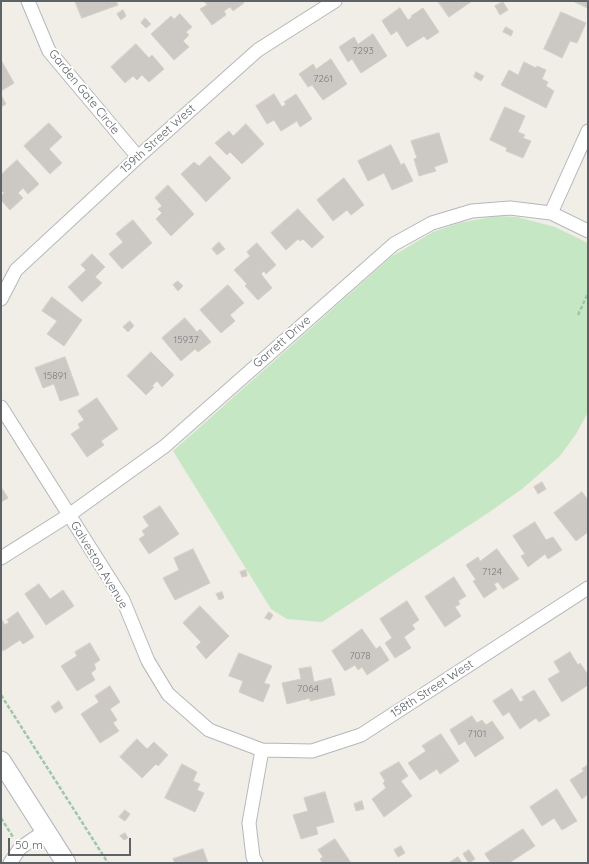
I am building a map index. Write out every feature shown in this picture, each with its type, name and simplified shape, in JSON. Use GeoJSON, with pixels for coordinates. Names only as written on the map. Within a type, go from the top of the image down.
{"type":"FeatureCollection","features":[{"type":"Feature","properties":{"kind":"street","name":"Garden Gate Circle"},"geometry":{"type":"LineString","coordinates":[[28,1],[49,51],[138,157]]}},
{"type":"Feature","properties":{"kind":"street","name":"159th Street West"},"geometry":{"type":"LineString","coordinates":[[1,298],[16,270],[138,157],[258,50],[335,1]]}},
{"type":"Feature","properties":{"kind":"street"},"geometry":{"type":"LineString","coordinates":[[551,213],[588,131]]}},
{"type":"Feature","properties":{"kind":"street","name":"Garrett Drive"},"geometry":{"type":"LineString","coordinates":[[1,558],[69,515],[165,446],[394,244],[432,223],[472,210],[510,208],[551,213],[588,231]]}},
{"type":"Feature","properties":{"kind":"street","name":"Galveston Avenue"},"geometry":{"type":"LineString","coordinates":[[1,407],[123,600],[148,661],[168,694],[209,730],[262,750]]}},
{"type":"Feature","properties":{"kind":"street","name":"158th Street West"},"geometry":{"type":"LineString","coordinates":[[262,750],[312,751],[361,735],[588,588]]}},
{"type":"Feature","properties":{"kind":"street"},"geometry":{"type":"LineString","coordinates":[[256,863],[253,857],[249,823],[262,750]]}},
{"type":"Feature","properties":{"kind":"street"},"geometry":{"type":"LineString","coordinates":[[1,761],[66,863]]}},
{"type":"Feature","properties":{"kind":"street"},"geometry":{"type":"LineString","coordinates":[[10,863],[20,848],[45,830]]}},
{"type":"Feature","properties":{"kind":"path"},"geometry":{"type":"LineString","coordinates":[[578,315],[588,293]]}},
{"type":"Feature","properties":{"kind":"path"},"geometry":{"type":"LineString","coordinates":[[1,696],[108,863]]}},
{"type":"Feature","properties":{"kind":"green space"},"geometry":{"type":"Polygon","coordinates":[[[497,216],[517,217],[555,227],[588,243],[588,412],[576,434],[560,456],[522,489],[488,513],[322,622],[287,619],[271,609],[173,451],[391,257],[433,232],[459,223],[497,216]]]}},
{"type":"Feature","properties":{"kind":"building"},"geometry":{"type":"Polygon","coordinates":[[[75,1],[116,1],[118,5],[82,18],[75,1]]]}},
{"type":"Feature","properties":{"kind":"building"},"geometry":{"type":"Polygon","coordinates":[[[204,1],[243,1],[244,3],[233,11],[230,7],[224,11],[226,15],[212,25],[200,9],[207,5],[204,1]]]}},
{"type":"Feature","properties":{"kind":"building"},"geometry":{"type":"Polygon","coordinates":[[[438,1],[472,1],[449,17],[438,1]]]}},
{"type":"Feature","properties":{"kind":"building"},"geometry":{"type":"Polygon","coordinates":[[[573,1],[588,1],[588,8],[573,1]]]}},
{"type":"Feature","properties":{"kind":"building"},"geometry":{"type":"Polygon","coordinates":[[[503,2],[508,10],[500,15],[495,6],[503,2]]]}},
{"type":"Feature","properties":{"kind":"building"},"geometry":{"type":"Polygon","coordinates":[[[400,8],[408,20],[412,17],[411,16],[423,8],[439,32],[427,40],[424,36],[407,47],[397,31],[391,35],[382,21],[400,8]]]}},
{"type":"Feature","properties":{"kind":"building"},"geometry":{"type":"Polygon","coordinates":[[[123,10],[126,16],[121,20],[117,14],[123,10]]]}},
{"type":"Feature","properties":{"kind":"building"},"geometry":{"type":"Polygon","coordinates":[[[561,12],[586,23],[577,43],[570,41],[562,58],[544,49],[561,12]]]}},
{"type":"Feature","properties":{"kind":"building"},"geometry":{"type":"Polygon","coordinates":[[[180,14],[192,27],[186,32],[189,35],[183,41],[189,47],[174,60],[151,34],[171,16],[174,19],[180,14]]]}},
{"type":"Feature","properties":{"kind":"building"},"geometry":{"type":"Polygon","coordinates":[[[145,18],[151,24],[146,28],[141,23],[145,18]]]}},
{"type":"Feature","properties":{"kind":"building"},"geometry":{"type":"Polygon","coordinates":[[[506,27],[513,31],[511,36],[503,32],[506,27]]]}},
{"type":"Feature","properties":{"kind":"building"},"geometry":{"type":"Polygon","coordinates":[[[373,34],[387,56],[361,73],[352,59],[348,62],[339,47],[354,37],[358,44],[373,34]]]}},
{"type":"Feature","properties":{"kind":"building"},"geometry":{"type":"Polygon","coordinates":[[[136,44],[149,58],[152,55],[164,69],[149,82],[142,75],[137,80],[133,76],[125,83],[111,67],[136,44]]]}},
{"type":"Feature","properties":{"kind":"building"},"geometry":{"type":"Polygon","coordinates":[[[331,59],[347,84],[323,100],[312,85],[308,87],[299,74],[313,64],[316,69],[331,59]]]}},
{"type":"Feature","properties":{"kind":"building"},"geometry":{"type":"Polygon","coordinates":[[[1,60],[14,83],[1,91],[1,60]]]}},
{"type":"Feature","properties":{"kind":"building"},"geometry":{"type":"Polygon","coordinates":[[[524,62],[536,68],[537,66],[546,70],[542,79],[548,82],[546,86],[554,91],[546,108],[501,85],[509,70],[518,75],[524,62]]]}},
{"type":"Feature","properties":{"kind":"building"},"geometry":{"type":"Polygon","coordinates":[[[476,72],[484,76],[481,81],[474,77],[476,72]]]}},
{"type":"Feature","properties":{"kind":"building"},"geometry":{"type":"Polygon","coordinates":[[[274,94],[282,107],[286,104],[284,102],[296,94],[312,119],[300,127],[297,121],[281,131],[274,120],[267,124],[256,106],[274,94]]]}},
{"type":"Feature","properties":{"kind":"building"},"geometry":{"type":"Polygon","coordinates":[[[1,95],[6,104],[1,107],[1,95]]]}},
{"type":"Feature","properties":{"kind":"building"},"geometry":{"type":"Polygon","coordinates":[[[505,107],[525,116],[518,132],[525,135],[523,138],[531,141],[523,158],[506,151],[507,148],[490,140],[505,107]]]}},
{"type":"Feature","properties":{"kind":"building"},"geometry":{"type":"Polygon","coordinates":[[[49,123],[62,137],[49,149],[62,163],[50,174],[24,146],[49,123]]]}},
{"type":"Feature","properties":{"kind":"building"},"geometry":{"type":"Polygon","coordinates":[[[246,124],[264,144],[242,164],[230,152],[227,155],[215,143],[229,131],[233,136],[246,124]]]}},
{"type":"Feature","properties":{"kind":"building"},"geometry":{"type":"Polygon","coordinates":[[[439,133],[448,162],[434,167],[436,171],[419,176],[414,159],[417,158],[411,141],[439,133]]]}},
{"type":"Feature","properties":{"kind":"building"},"geometry":{"type":"Polygon","coordinates":[[[391,145],[401,165],[404,163],[413,181],[392,190],[384,173],[368,181],[358,161],[391,145]]]}},
{"type":"Feature","properties":{"kind":"building"},"geometry":{"type":"Polygon","coordinates":[[[210,156],[231,178],[206,202],[181,174],[194,162],[199,166],[210,156]]]}},
{"type":"Feature","properties":{"kind":"building"},"geometry":{"type":"Polygon","coordinates":[[[17,160],[39,184],[28,194],[23,188],[18,193],[23,198],[10,210],[1,200],[1,196],[4,193],[1,190],[1,175],[17,160]]]}},
{"type":"Feature","properties":{"kind":"building"},"geometry":{"type":"Polygon","coordinates":[[[344,178],[364,205],[351,215],[347,210],[333,221],[317,200],[344,178]]]}},
{"type":"Feature","properties":{"kind":"building"},"geometry":{"type":"Polygon","coordinates":[[[168,185],[194,214],[171,236],[156,219],[162,213],[158,209],[162,206],[155,198],[168,185]]]}},
{"type":"Feature","properties":{"kind":"building"},"geometry":{"type":"Polygon","coordinates":[[[298,209],[324,237],[312,248],[303,239],[300,241],[298,239],[286,250],[271,233],[298,209]]]}},
{"type":"Feature","properties":{"kind":"building"},"geometry":{"type":"Polygon","coordinates":[[[133,220],[152,243],[122,269],[109,254],[123,242],[116,234],[133,220]]]}},
{"type":"Feature","properties":{"kind":"building"},"geometry":{"type":"Polygon","coordinates":[[[219,242],[225,249],[217,255],[212,249],[219,242]]]}},
{"type":"Feature","properties":{"kind":"building"},"geometry":{"type":"Polygon","coordinates":[[[257,243],[276,265],[266,274],[264,271],[261,274],[272,288],[258,300],[245,286],[247,284],[234,270],[250,256],[247,252],[257,243]]]}},
{"type":"Feature","properties":{"kind":"building"},"geometry":{"type":"Polygon","coordinates":[[[92,254],[105,267],[95,277],[102,283],[82,302],[68,287],[86,270],[81,265],[92,254]]]}},
{"type":"Feature","properties":{"kind":"building"},"geometry":{"type":"Polygon","coordinates":[[[178,281],[183,286],[178,291],[173,285],[178,281]]]}},
{"type":"Feature","properties":{"kind":"building"},"geometry":{"type":"Polygon","coordinates":[[[228,285],[244,303],[230,315],[235,321],[221,333],[200,310],[228,285]]]}},
{"type":"Feature","properties":{"kind":"building"},"geometry":{"type":"Polygon","coordinates":[[[52,297],[82,320],[64,346],[47,334],[57,321],[42,311],[52,297]]]}},
{"type":"Feature","properties":{"kind":"building"},"geometry":{"type":"Polygon","coordinates":[[[185,318],[197,332],[200,329],[211,342],[198,352],[195,349],[181,361],[162,338],[185,318]]]}},
{"type":"Feature","properties":{"kind":"building"},"geometry":{"type":"Polygon","coordinates":[[[130,321],[134,326],[128,332],[123,327],[130,321]]]}},
{"type":"Feature","properties":{"kind":"building"},"geometry":{"type":"Polygon","coordinates":[[[151,352],[174,375],[162,387],[157,381],[152,386],[154,387],[146,395],[127,376],[151,352]]]}},
{"type":"Feature","properties":{"kind":"building"},"geometry":{"type":"Polygon","coordinates":[[[65,357],[79,395],[60,401],[54,384],[43,388],[35,368],[65,357]]]}},
{"type":"Feature","properties":{"kind":"building"},"geometry":{"type":"Polygon","coordinates":[[[97,398],[118,429],[101,441],[104,445],[87,457],[71,434],[80,428],[78,424],[84,420],[78,411],[97,398]]]}},
{"type":"Feature","properties":{"kind":"building"},"geometry":{"type":"Polygon","coordinates":[[[542,482],[546,489],[538,494],[534,487],[542,482]]]}},
{"type":"Feature","properties":{"kind":"building"},"geometry":{"type":"Polygon","coordinates":[[[1,487],[8,498],[1,502],[1,487]]]}},
{"type":"Feature","properties":{"kind":"building"},"geometry":{"type":"Polygon","coordinates":[[[582,492],[588,500],[588,532],[576,541],[554,513],[582,492]]]}},
{"type":"Feature","properties":{"kind":"building"},"geometry":{"type":"Polygon","coordinates":[[[160,506],[179,534],[149,554],[139,539],[145,535],[142,531],[149,526],[143,517],[160,506]]]}},
{"type":"Feature","properties":{"kind":"building"},"geometry":{"type":"Polygon","coordinates":[[[535,522],[546,540],[553,537],[562,550],[548,559],[545,554],[528,567],[521,556],[525,554],[513,536],[535,522]]]}},
{"type":"Feature","properties":{"kind":"building"},"geometry":{"type":"Polygon","coordinates":[[[193,549],[210,583],[175,600],[163,578],[179,570],[174,558],[193,549]]]}},
{"type":"Feature","properties":{"kind":"building"},"geometry":{"type":"Polygon","coordinates":[[[497,549],[519,579],[503,589],[498,582],[494,584],[497,589],[484,598],[473,581],[476,580],[466,565],[478,557],[480,561],[497,549]]]}},
{"type":"Feature","properties":{"kind":"building"},"geometry":{"type":"Polygon","coordinates":[[[246,570],[247,576],[242,577],[240,572],[246,570]]]}},
{"type":"Feature","properties":{"kind":"building"},"geometry":{"type":"Polygon","coordinates":[[[454,577],[466,596],[458,601],[460,604],[455,607],[461,616],[445,627],[425,597],[454,577]]]}},
{"type":"Feature","properties":{"kind":"building"},"geometry":{"type":"Polygon","coordinates":[[[39,584],[50,599],[63,590],[74,606],[46,625],[25,594],[39,584]]]}},
{"type":"Feature","properties":{"kind":"building"},"geometry":{"type":"Polygon","coordinates":[[[222,592],[224,598],[219,600],[216,594],[222,592]]]}},
{"type":"Feature","properties":{"kind":"building"},"geometry":{"type":"Polygon","coordinates":[[[407,601],[419,620],[412,625],[415,629],[404,637],[411,648],[395,658],[385,643],[392,638],[380,619],[407,601]]]}},
{"type":"Feature","properties":{"kind":"building"},"geometry":{"type":"Polygon","coordinates":[[[200,606],[229,636],[206,659],[196,647],[201,642],[183,623],[200,606]]]}},
{"type":"Feature","properties":{"kind":"building"},"geometry":{"type":"Polygon","coordinates":[[[18,612],[34,637],[23,644],[20,640],[3,651],[1,648],[1,618],[5,625],[9,622],[7,620],[18,612]]]}},
{"type":"Feature","properties":{"kind":"building"},"geometry":{"type":"Polygon","coordinates":[[[269,612],[273,615],[270,620],[265,618],[269,612]]]}},
{"type":"Feature","properties":{"kind":"building"},"geometry":{"type":"Polygon","coordinates":[[[362,629],[376,649],[380,646],[389,660],[367,675],[362,667],[358,670],[355,665],[345,671],[332,651],[362,629]]]}},
{"type":"Feature","properties":{"kind":"building"},"geometry":{"type":"Polygon","coordinates":[[[90,643],[100,660],[94,664],[96,669],[91,673],[95,680],[77,691],[61,666],[77,656],[75,652],[90,643]]]}},
{"type":"Feature","properties":{"kind":"building"},"geometry":{"type":"Polygon","coordinates":[[[570,652],[578,665],[580,663],[588,675],[588,685],[562,702],[548,679],[560,672],[554,662],[570,652]]]}},
{"type":"Feature","properties":{"kind":"building"},"geometry":{"type":"Polygon","coordinates":[[[239,653],[272,666],[264,683],[270,685],[263,702],[239,692],[243,681],[229,676],[239,653]]]}},
{"type":"Feature","properties":{"kind":"building"},"geometry":{"type":"Polygon","coordinates":[[[311,667],[314,682],[331,678],[335,695],[310,701],[310,698],[287,704],[282,683],[301,679],[299,669],[311,667]]]}},
{"type":"Feature","properties":{"kind":"building"},"geometry":{"type":"Polygon","coordinates":[[[110,686],[120,702],[110,709],[117,720],[113,723],[119,731],[100,743],[81,714],[99,702],[95,696],[110,686]]]}},
{"type":"Feature","properties":{"kind":"building"},"geometry":{"type":"Polygon","coordinates":[[[512,689],[520,702],[524,700],[522,697],[534,690],[550,715],[539,722],[536,718],[520,729],[509,712],[503,716],[493,701],[512,689]]]}},
{"type":"Feature","properties":{"kind":"building"},"geometry":{"type":"Polygon","coordinates":[[[59,701],[63,708],[55,713],[51,707],[59,701]]]}},
{"type":"Feature","properties":{"kind":"building"},"geometry":{"type":"Polygon","coordinates":[[[472,716],[477,723],[482,720],[486,725],[492,721],[504,738],[475,757],[465,741],[459,745],[450,730],[472,716]]]}},
{"type":"Feature","properties":{"kind":"building"},"geometry":{"type":"Polygon","coordinates":[[[441,734],[459,761],[440,774],[437,769],[420,780],[408,763],[426,751],[422,746],[441,734]]]}},
{"type":"Feature","properties":{"kind":"building"},"geometry":{"type":"Polygon","coordinates":[[[137,739],[147,749],[154,742],[168,755],[158,766],[156,764],[142,778],[120,757],[137,739]]]}},
{"type":"Feature","properties":{"kind":"building"},"geometry":{"type":"Polygon","coordinates":[[[399,762],[408,776],[401,781],[412,796],[384,817],[372,799],[386,788],[383,783],[385,781],[380,773],[399,762]]]}},
{"type":"Feature","properties":{"kind":"building"},"geometry":{"type":"Polygon","coordinates":[[[182,764],[197,772],[193,781],[200,784],[197,790],[204,793],[195,812],[165,798],[182,764]]]}},
{"type":"Feature","properties":{"kind":"building"},"geometry":{"type":"Polygon","coordinates":[[[588,765],[588,794],[582,799],[570,780],[584,771],[582,769],[588,765]]]}},
{"type":"Feature","properties":{"kind":"building"},"geometry":{"type":"Polygon","coordinates":[[[557,789],[577,821],[562,830],[554,818],[542,826],[530,807],[557,789]]]}},
{"type":"Feature","properties":{"kind":"building"},"geometry":{"type":"Polygon","coordinates":[[[325,792],[334,822],[316,827],[318,834],[301,839],[293,815],[308,811],[304,798],[325,792]]]}},
{"type":"Feature","properties":{"kind":"building"},"geometry":{"type":"Polygon","coordinates":[[[362,801],[364,809],[356,811],[354,804],[362,801]]]}},
{"type":"Feature","properties":{"kind":"building"},"geometry":{"type":"Polygon","coordinates":[[[125,810],[130,814],[125,821],[119,817],[125,810]]]}},
{"type":"Feature","properties":{"kind":"building"},"geometry":{"type":"Polygon","coordinates":[[[523,829],[535,846],[509,863],[491,863],[485,854],[523,829]]]}},
{"type":"Feature","properties":{"kind":"building"},"geometry":{"type":"Polygon","coordinates":[[[125,833],[128,838],[124,840],[120,836],[125,833]]]}},
{"type":"Feature","properties":{"kind":"building"},"geometry":{"type":"Polygon","coordinates":[[[335,839],[351,863],[321,863],[322,862],[320,859],[323,857],[318,850],[335,839]]]}},
{"type":"Feature","properties":{"kind":"building"},"geometry":{"type":"Polygon","coordinates":[[[401,846],[405,853],[398,857],[394,850],[401,846]]]}},
{"type":"Feature","properties":{"kind":"building"},"geometry":{"type":"Polygon","coordinates":[[[203,849],[208,863],[175,863],[173,859],[203,849]]]}},
{"type":"Feature","properties":{"kind":"building"},"geometry":{"type":"Polygon","coordinates":[[[469,850],[475,859],[469,863],[463,854],[469,850]]]}},
{"type":"Feature","properties":{"kind":"building"},"geometry":{"type":"Polygon","coordinates":[[[458,857],[462,863],[449,863],[458,857]]]}}]}
